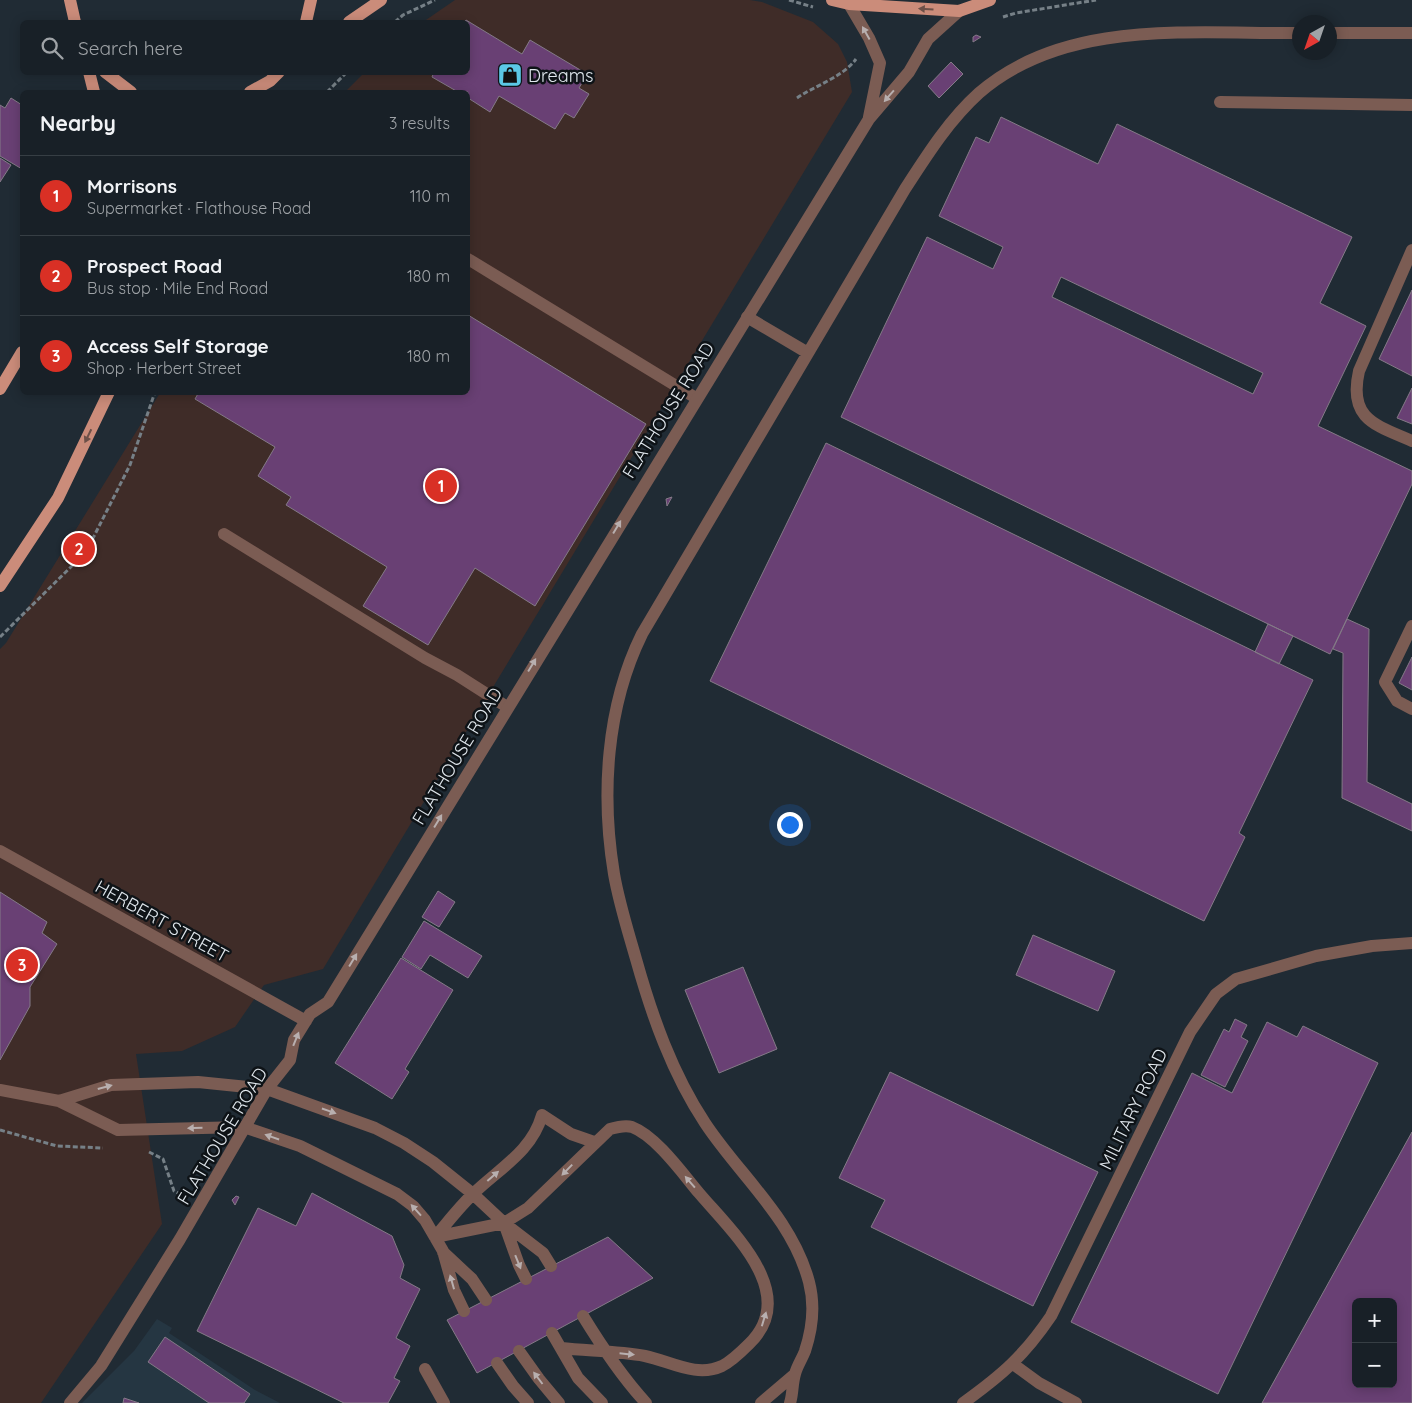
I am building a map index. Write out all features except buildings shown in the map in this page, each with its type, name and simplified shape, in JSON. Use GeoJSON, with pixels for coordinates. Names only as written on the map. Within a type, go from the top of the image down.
{"type":"FeatureCollection","features":[{"type":"Feature","properties":{"kind":"main road"},"geometry":{"type":"LineString","coordinates":[[70,0],[75,20]]}},
{"type":"Feature","properties":{"kind":"main road"},"geometry":{"type":"LineString","coordinates":[[307,20],[312,0]]}},
{"type":"Feature","properties":{"kind":"main road"},"geometry":{"type":"LineString","coordinates":[[352,20],[381,0]]}},
{"type":"Feature","properties":{"kind":"main road"},"geometry":{"type":"LineString","coordinates":[[832,0],[849,4],[959,12],[990,0]]}},
{"type":"Feature","properties":{"kind":"main road"},"geometry":{"type":"LineString","coordinates":[[90,75],[94,90]]}},
{"type":"Feature","properties":{"kind":"main road"},"geometry":{"type":"LineString","coordinates":[[109,75],[128,90]]}},
{"type":"Feature","properties":{"kind":"main road"},"geometry":{"type":"LineString","coordinates":[[253,90],[274,77]]}},
{"type":"Feature","properties":{"kind":"main road"},"geometry":{"type":"LineString","coordinates":[[264,90],[274,77]]}},
{"type":"Feature","properties":{"kind":"main road"},"geometry":{"type":"LineString","coordinates":[[0,389],[20,355]]}},
{"type":"Feature","properties":{"kind":"main road"},"geometry":{"type":"LineString","coordinates":[[0,586],[58,498],[108,395]]}},
{"type":"Feature","properties":{"kind":"street"},"geometry":{"type":"LineString","coordinates":[[849,4],[869,38],[880,63],[869,119]]}},
{"type":"Feature","properties":{"kind":"street"},"geometry":{"type":"LineString","coordinates":[[869,119],[909,72],[928,39],[959,12]]}},
{"type":"Feature","properties":{"kind":"street"},"geometry":{"type":"LineString","coordinates":[[790,1403],[795,1374],[811,1333],[812,1308],[810,1284],[785,1225],[701,1118],[679,1079],[664,1044],[642,980],[616,885],[610,844],[606,789],[613,725],[624,680],[637,645],[900,196],[936,142],[978,94],[1006,73],[1062,49],[1120,36],[1292,33]]}},
{"type":"Feature","properties":{"kind":"street"},"geometry":{"type":"LineString","coordinates":[[1337,33],[1412,33]]}},
{"type":"Feature","properties":{"kind":"street"},"geometry":{"type":"LineString","coordinates":[[1220,102],[1412,105]]}},
{"type":"Feature","properties":{"kind":"street","name":"FLATHOUSE ROAD"},"geometry":{"type":"LineString","coordinates":[[70,1403],[102,1366],[200,1205],[244,1127],[267,1090],[290,1060],[294,1040],[310,1014],[328,1002],[696,398],[869,119]]}},
{"type":"Feature","properties":{"kind":"street"},"geometry":{"type":"LineString","coordinates":[[1412,250],[1359,371],[1355,390],[1361,410],[1372,423],[1412,441]]}},
{"type":"Feature","properties":{"kind":"street"},"geometry":{"type":"LineString","coordinates":[[470,260],[696,398]]}},
{"type":"Feature","properties":{"kind":"street"},"geometry":{"type":"LineString","coordinates":[[747,316],[808,353]]}},
{"type":"Feature","properties":{"kind":"street"},"geometry":{"type":"LineString","coordinates":[[224,534],[507,707]]}},
{"type":"Feature","properties":{"kind":"street"},"geometry":{"type":"LineString","coordinates":[[1412,626],[1385,682],[1397,701],[1412,709]]}},
{"type":"Feature","properties":{"kind":"street","name":"HERBERT STREET"},"geometry":{"type":"LineString","coordinates":[[0,851],[306,1021]]}},
{"type":"Feature","properties":{"kind":"street","name":"MILITARY ROAD"},"geometry":{"type":"LineString","coordinates":[[963,1403],[1013,1364],[1031,1346],[1051,1316],[1190,1032],[1216,994],[1236,980],[1307,958],[1372,946],[1412,943]]}},
{"type":"Feature","properties":{"kind":"street"},"geometry":{"type":"LineString","coordinates":[[59,1101],[111,1085],[198,1082],[267,1090],[361,1122],[389,1134],[421,1154],[473,1194],[504,1223],[543,1253],[551,1266]]}},
{"type":"Feature","properties":{"kind":"street"},"geometry":{"type":"LineString","coordinates":[[0,1090],[59,1101],[118,1130],[244,1127],[300,1146],[397,1194],[413,1206],[436,1237],[443,1251],[454,1290],[464,1311]]}},
{"type":"Feature","properties":{"kind":"street"},"geometry":{"type":"LineString","coordinates":[[436,1237],[473,1194],[528,1146],[538,1130],[542,1115],[571,1134],[594,1142]]}},
{"type":"Feature","properties":{"kind":"street"},"geometry":{"type":"LineString","coordinates":[[436,1237],[504,1223],[528,1208],[594,1142],[610,1129],[627,1126],[643,1133],[667,1156],[753,1258],[763,1279],[767,1316],[757,1336],[740,1352],[722,1366],[704,1370],[687,1369],[645,1356],[561,1348]]}},
{"type":"Feature","properties":{"kind":"street"},"geometry":{"type":"LineString","coordinates":[[504,1223],[526,1279]]}},
{"type":"Feature","properties":{"kind":"street"},"geometry":{"type":"LineString","coordinates":[[443,1251],[472,1279],[486,1300]]}},
{"type":"Feature","properties":{"kind":"street"},"geometry":{"type":"LineString","coordinates":[[583,1316],[605,1352],[629,1385],[646,1403]]}},
{"type":"Feature","properties":{"kind":"street"},"geometry":{"type":"LineString","coordinates":[[552,1333],[578,1378],[602,1403]]}},
{"type":"Feature","properties":{"kind":"street"},"geometry":{"type":"LineString","coordinates":[[519,1351],[539,1380],[560,1403]]}},
{"type":"Feature","properties":{"kind":"street"},"geometry":{"type":"LineString","coordinates":[[497,1363],[528,1403]]}},
{"type":"Feature","properties":{"kind":"street"},"geometry":{"type":"LineString","coordinates":[[1013,1364],[1039,1383],[1076,1403]]}},
{"type":"Feature","properties":{"kind":"street"},"geometry":{"type":"LineString","coordinates":[[425,1369],[444,1403]]}},
{"type":"Feature","properties":{"kind":"street"},"geometry":{"type":"LineString","coordinates":[[760,1403],[795,1374]]}},
{"type":"Feature","properties":{"kind":"path"},"geometry":{"type":"LineString","coordinates":[[397,20],[403,15],[435,0]]}},
{"type":"Feature","properties":{"kind":"path"},"geometry":{"type":"LineString","coordinates":[[998,19],[1016,13],[1096,0]]}},
{"type":"Feature","properties":{"kind":"path"},"geometry":{"type":"LineString","coordinates":[[797,98],[814,86],[849,69],[860,54]]}},
{"type":"Feature","properties":{"kind":"path"},"geometry":{"type":"LineString","coordinates":[[329,90],[343,75]]}},
{"type":"Feature","properties":{"kind":"path"},"geometry":{"type":"LineString","coordinates":[[0,637],[86,552],[130,465],[154,395]]}},
{"type":"Feature","properties":{"kind":"path"},"geometry":{"type":"LineString","coordinates":[[0,1130],[57,1146],[106,1148]]}},
{"type":"Feature","properties":{"kind":"path"},"geometry":{"type":"LineString","coordinates":[[145,1149],[163,1159],[174,1192],[200,1205]]}},
{"type":"Feature","properties":{"kind":"shaded area"},"geometry":{"type":"Polygon","coordinates":[[[455,0],[750,0],[762,2],[813,22],[838,44],[847,62],[852,92],[323,969],[264,985],[235,1027],[182,1051],[136,1054],[162,1224],[41,1403],[0,1403],[0,649],[6,643],[159,395],[470,395],[470,90],[347,90],[362,75],[470,75],[470,20],[426,20],[455,0]]]}},
{"type":"Feature","properties":{"kind":"shaded area"},"geometry":{"type":"Polygon","coordinates":[[[157,1319],[172,1328],[169,1333],[255,1390],[280,1403],[82,1403],[134,1351],[157,1319]]]}},
{"type":"Feature","properties":{"kind":"place","name":"Dreams"},"geometry":{"type":"Point","coordinates":[510,75]}},
{"type":"Feature","properties":{"kind":"place","name":"Morrisons"},"geometry":{"type":"Point","coordinates":[441,486]}},
{"type":"Feature","properties":{"kind":"place","name":"Prospect Road"},"geometry":{"type":"Point","coordinates":[79,549]}},
{"type":"Feature","properties":{"kind":"place","name":"Access Self Storage"},"geometry":{"type":"Point","coordinates":[22,965]}}]}
